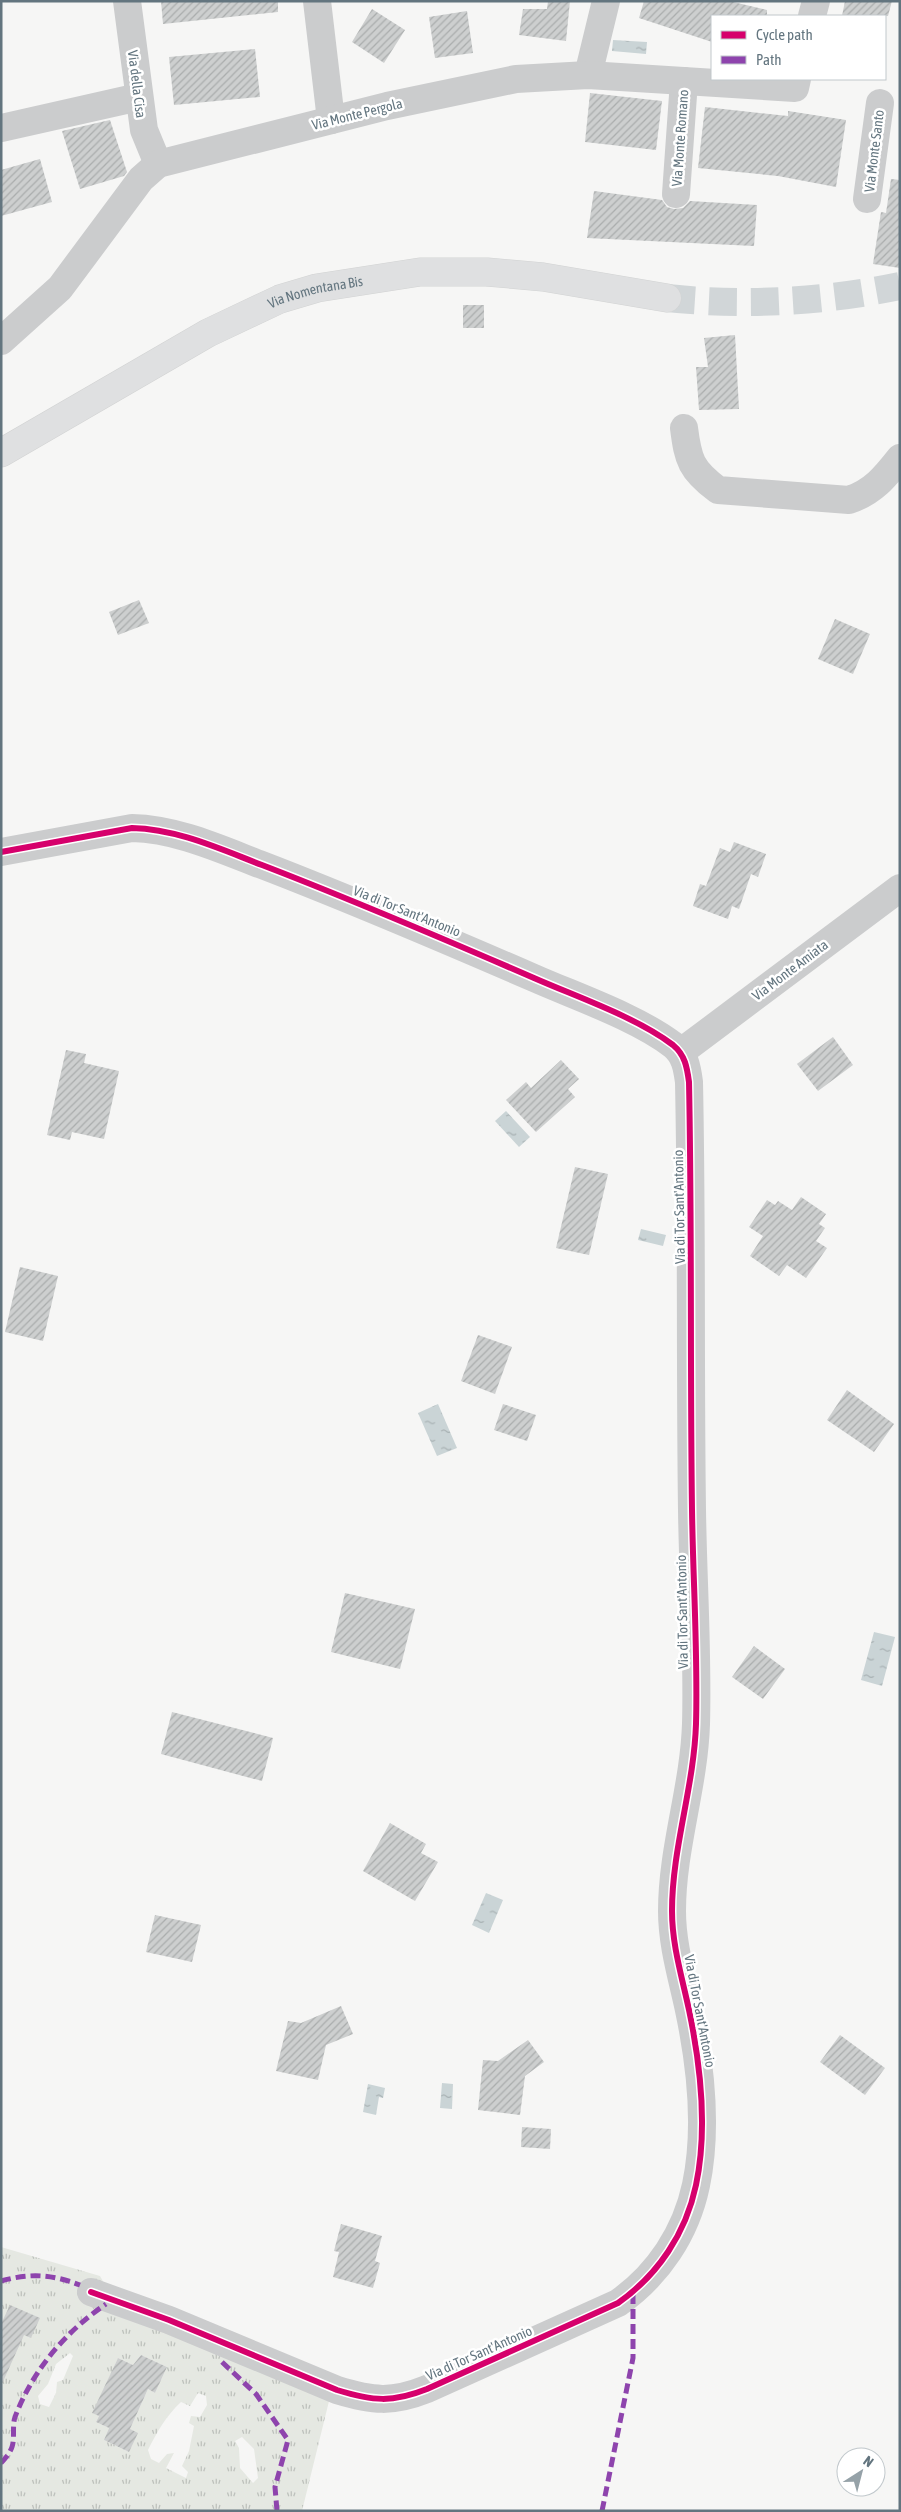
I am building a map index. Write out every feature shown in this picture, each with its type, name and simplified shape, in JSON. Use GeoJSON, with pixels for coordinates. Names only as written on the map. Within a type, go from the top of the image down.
{"type":"FeatureCollection","features":[{"type":"Feature","properties":{"kind":"main road","name":"Via Nomentana Bis"},"geometry":{"type":"LineString","coordinates":[[1,453],[208,333],[280,299],[317,288],[420,272],[487,272],[543,277],[667,298]]}},
{"type":"Feature","properties":{"kind":"street","name":"Via della Cisa"},"geometry":{"type":"LineString","coordinates":[[127,1],[144,130],[158,164]]}},
{"type":"Feature","properties":{"kind":"street"},"geometry":{"type":"LineString","coordinates":[[317,1],[331,120]]}},
{"type":"Feature","properties":{"kind":"street"},"geometry":{"type":"LineString","coordinates":[[588,75],[606,1]]}},
{"type":"Feature","properties":{"kind":"street"},"geometry":{"type":"LineString","coordinates":[[812,15],[816,1]]}},
{"type":"Feature","properties":{"kind":"street","name":"Via Monte Pergola"},"geometry":{"type":"LineString","coordinates":[[1,341],[60,288],[130,193],[148,171],[158,164],[331,120],[498,82],[526,78],[588,75],[684,81],[796,83]]}},
{"type":"Feature","properties":{"kind":"street","name":"Via Monte Romano"},"geometry":{"type":"LineString","coordinates":[[676,194],[684,81]]}},
{"type":"Feature","properties":{"kind":"street"},"geometry":{"type":"LineString","coordinates":[[1,128],[139,97]]}},
{"type":"Feature","properties":{"kind":"street","name":"Via Monte Santo"},"geometry":{"type":"LineString","coordinates":[[868,199],[880,103]]}},
{"type":"Feature","properties":{"kind":"street"},"geometry":{"type":"LineString","coordinates":[[684,428],[688,458],[702,479],[718,490],[849,500],[868,492],[882,481],[900,458]]}},
{"type":"Feature","properties":{"kind":"street","name":"Via di Tor Sant'Antonio"},"geometry":{"type":"LineString","coordinates":[[1,852],[132,828],[146,828],[182,836],[284,874],[471,951],[635,1023],[667,1040],[681,1052],[687,1067],[689,1082],[692,1208],[692,1510],[696,1704],[694,1753],[676,1869],[672,1913],[677,1962],[697,2054],[701,2110],[698,2175],[684,2224],[655,2270],[633,2293],[618,2304],[428,2389],[406,2397],[387,2400],[365,2398],[337,2390],[169,2320],[91,2292]]}},
{"type":"Feature","properties":{"kind":"street","name":"Via Monte Amiata"},"geometry":{"type":"LineString","coordinates":[[681,1052],[900,888]]}},
{"type":"Feature","properties":{"kind":"green space"},"geometry":{"type":"Polygon","coordinates":[[[1,2247],[100,2276],[114,2301],[331,2393],[302,2511],[1,2511],[1,2247]],[[70,2353],[56,2364],[48,2384],[38,2396],[40,2404],[49,2407],[56,2393],[57,2382],[63,2380],[73,2356],[70,2353]],[[141,2355],[133,2365],[118,2358],[93,2413],[99,2416],[96,2422],[109,2428],[104,2440],[129,2452],[130,2429],[148,2389],[155,2393],[167,2367],[141,2355]],[[198,2393],[190,2406],[181,2402],[176,2407],[162,2424],[148,2450],[151,2459],[159,2463],[167,2454],[174,2453],[166,2468],[186,2478],[188,2472],[182,2466],[189,2451],[194,2426],[189,2423],[191,2416],[200,2417],[207,2405],[206,2396],[198,2393]],[[242,2437],[235,2441],[239,2448],[240,2468],[253,2483],[258,2478],[254,2449],[242,2437]]]}},
{"type":"Feature","properties":{"kind":"water"},"geometry":{"type":"Polygon","coordinates":[[[613,40],[647,42],[646,54],[612,51],[613,40]]]}},
{"type":"Feature","properties":{"kind":"water"},"geometry":{"type":"Polygon","coordinates":[[[506,1111],[530,1137],[519,1147],[495,1121],[506,1111]]]}},
{"type":"Feature","properties":{"kind":"water"},"geometry":{"type":"Polygon","coordinates":[[[641,1229],[666,1235],[663,1246],[638,1240],[641,1229]]]}},
{"type":"Feature","properties":{"kind":"water"},"geometry":{"type":"Polygon","coordinates":[[[438,1404],[457,1448],[437,1456],[418,1413],[438,1404]]]}},
{"type":"Feature","properties":{"kind":"water"},"geometry":{"type":"Polygon","coordinates":[[[874,1632],[895,1637],[882,1686],[861,1680],[874,1632]]]}},
{"type":"Feature","properties":{"kind":"water"},"geometry":{"type":"Polygon","coordinates":[[[486,1893],[503,1900],[489,1933],[472,1925],[486,1893]]]}},
{"type":"Feature","properties":{"kind":"water"},"geometry":{"type":"Polygon","coordinates":[[[442,2083],[453,2084],[452,2109],[440,2108],[442,2083]]]}},
{"type":"Feature","properties":{"kind":"water"},"geometry":{"type":"Polygon","coordinates":[[[368,2084],[385,2088],[383,2098],[379,2097],[376,2115],[363,2112],[368,2084]]]}},
{"type":"Feature","properties":{"kind":"building"},"geometry":{"type":"Polygon","coordinates":[[[161,1],[278,1],[278,12],[163,24],[161,1]]]}},
{"type":"Feature","properties":{"kind":"building"},"geometry":{"type":"Polygon","coordinates":[[[548,1],[570,1],[566,41],[519,35],[523,9],[547,9],[548,1]]]}},
{"type":"Feature","properties":{"kind":"building"},"geometry":{"type":"Polygon","coordinates":[[[644,1],[729,1],[767,10],[767,15],[711,15],[711,42],[639,18],[644,1]]]}},
{"type":"Feature","properties":{"kind":"building"},"geometry":{"type":"Polygon","coordinates":[[[845,1],[892,1],[888,16],[842,15],[845,1]]]}},
{"type":"Feature","properties":{"kind":"building"},"geometry":{"type":"Polygon","coordinates":[[[372,9],[405,30],[384,63],[352,42],[372,9]]]}},
{"type":"Feature","properties":{"kind":"building"},"geometry":{"type":"Polygon","coordinates":[[[467,11],[473,53],[435,58],[429,17],[467,11]]]}},
{"type":"Feature","properties":{"kind":"building"},"geometry":{"type":"Polygon","coordinates":[[[255,49],[260,97],[174,105],[169,57],[255,49]]]}},
{"type":"Feature","properties":{"kind":"building"},"geometry":{"type":"Polygon","coordinates":[[[590,93],[662,101],[656,150],[585,142],[590,93]]]}},
{"type":"Feature","properties":{"kind":"building"},"geometry":{"type":"Polygon","coordinates":[[[705,107],[788,116],[788,111],[846,120],[836,187],[778,176],[698,168],[705,107]]]}},
{"type":"Feature","properties":{"kind":"building"},"geometry":{"type":"Polygon","coordinates":[[[110,120],[127,172],[124,176],[80,189],[62,131],[110,120]]]}},
{"type":"Feature","properties":{"kind":"building"},"geometry":{"type":"Polygon","coordinates":[[[40,159],[52,202],[1,216],[1,170],[40,159]]]}},
{"type":"Feature","properties":{"kind":"building"},"geometry":{"type":"Polygon","coordinates":[[[891,179],[900,180],[900,268],[873,264],[881,212],[886,213],[891,179]]]}},
{"type":"Feature","properties":{"kind":"building"},"geometry":{"type":"Polygon","coordinates":[[[594,191],[662,200],[667,207],[674,209],[683,208],[690,201],[757,205],[754,246],[587,238],[594,191]]]}},
{"type":"Feature","properties":{"kind":"building"},"geometry":{"type":"Polygon","coordinates":[[[463,305],[484,305],[484,328],[463,328],[463,305]]]}},
{"type":"Feature","properties":{"kind":"building"},"geometry":{"type":"Polygon","coordinates":[[[735,335],[739,409],[699,410],[696,367],[708,367],[704,338],[735,335]]]}},
{"type":"Feature","properties":{"kind":"building"},"geometry":{"type":"Polygon","coordinates":[[[139,600],[149,623],[118,635],[109,612],[139,600]]]}},
{"type":"Feature","properties":{"kind":"building"},"geometry":{"type":"Polygon","coordinates":[[[835,619],[870,634],[853,674],[818,659],[835,619]]]}},
{"type":"Feature","properties":{"kind":"building"},"geometry":{"type":"Polygon","coordinates":[[[734,842],[766,854],[758,877],[751,874],[739,909],[732,906],[728,919],[693,906],[700,884],[706,886],[720,848],[730,852],[734,842]]]}},
{"type":"Feature","properties":{"kind":"building"},"geometry":{"type":"Polygon","coordinates":[[[833,1037],[853,1065],[818,1091],[797,1064],[833,1037]]]}},
{"type":"Feature","properties":{"kind":"building"},"geometry":{"type":"Polygon","coordinates":[[[66,1050],[86,1054],[84,1063],[119,1071],[104,1139],[72,1132],[70,1140],[47,1135],[66,1050]]]}},
{"type":"Feature","properties":{"kind":"building"},"geometry":{"type":"Polygon","coordinates":[[[561,1060],[579,1079],[568,1089],[575,1097],[536,1132],[506,1100],[526,1082],[531,1088],[561,1060]]]}},
{"type":"Feature","properties":{"kind":"building"},"geometry":{"type":"Polygon","coordinates":[[[575,1167],[608,1174],[589,1255],[556,1248],[575,1167]]]}},
{"type":"Feature","properties":{"kind":"building"},"geometry":{"type":"Polygon","coordinates":[[[801,1197],[826,1214],[819,1224],[825,1228],[816,1241],[827,1248],[806,1278],[787,1265],[779,1276],[750,1256],[763,1236],[749,1227],[767,1200],[775,1205],[778,1201],[792,1210],[801,1197]]]}},
{"type":"Feature","properties":{"kind":"building"},"geometry":{"type":"Polygon","coordinates":[[[20,1267],[58,1276],[43,1341],[5,1332],[20,1267]]]}},
{"type":"Feature","properties":{"kind":"building"},"geometry":{"type":"Polygon","coordinates":[[[478,1335],[512,1347],[495,1394],[461,1381],[478,1335]]]}},
{"type":"Feature","properties":{"kind":"building"},"geometry":{"type":"Polygon","coordinates":[[[847,1390],[894,1424],[874,1452],[827,1420],[847,1390]]]}},
{"type":"Feature","properties":{"kind":"building"},"geometry":{"type":"Polygon","coordinates":[[[503,1404],[536,1415],[527,1441],[494,1430],[503,1404]]]}},
{"type":"Feature","properties":{"kind":"building"},"geometry":{"type":"Polygon","coordinates":[[[345,1593],[415,1609],[400,1669],[331,1652],[345,1593]]]}},
{"type":"Feature","properties":{"kind":"building"},"geometry":{"type":"Polygon","coordinates":[[[754,1646],[785,1669],[763,1699],[732,1677],[754,1646]]]}},
{"type":"Feature","properties":{"kind":"building"},"geometry":{"type":"Polygon","coordinates":[[[172,1712],[273,1738],[262,1781],[161,1754],[172,1712]]]}},
{"type":"Feature","properties":{"kind":"building"},"geometry":{"type":"Polygon","coordinates":[[[390,1823],[426,1844],[421,1853],[438,1862],[415,1901],[363,1871],[390,1823]]]}},
{"type":"Feature","properties":{"kind":"building"},"geometry":{"type":"Polygon","coordinates":[[[155,1915],[201,1925],[192,1962],[146,1952],[155,1915]]]}},
{"type":"Feature","properties":{"kind":"building"},"geometry":{"type":"Polygon","coordinates":[[[341,2006],[353,2034],[326,2045],[318,2080],[276,2071],[288,2021],[301,2023],[341,2006]]]}},
{"type":"Feature","properties":{"kind":"building"},"geometry":{"type":"Polygon","coordinates":[[[840,2035],[885,2068],[865,2095],[820,2062],[840,2035]]]}},
{"type":"Feature","properties":{"kind":"building"},"geometry":{"type":"Polygon","coordinates":[[[528,2040],[544,2062],[525,2076],[520,2115],[478,2110],[483,2060],[498,2061],[528,2040]]]}},
{"type":"Feature","properties":{"kind":"building"},"geometry":{"type":"Polygon","coordinates":[[[522,2127],[551,2129],[550,2149],[521,2147],[522,2127]]]}},
{"type":"Feature","properties":{"kind":"building"},"geometry":{"type":"Polygon","coordinates":[[[341,2224],[382,2236],[375,2261],[380,2263],[373,2288],[333,2277],[339,2252],[334,2251],[341,2224]]]}},
{"type":"Feature","properties":{"kind":"building"},"geometry":{"type":"Polygon","coordinates":[[[10,2305],[40,2318],[31,2338],[24,2335],[1,2386],[1,2324],[10,2305]]]}},
{"type":"Feature","properties":{"kind":"building"},"geometry":{"type":"Polygon","coordinates":[[[141,2355],[167,2367],[155,2393],[148,2389],[130,2429],[138,2433],[129,2452],[104,2440],[109,2428],[96,2422],[99,2416],[92,2413],[118,2358],[133,2365],[141,2355]]]}},
{"type":"Feature","properties":{"kind":"tunnel"},"geometry":{"type":"LineString","coordinates":[[667,298],[725,302],[784,301],[842,296],[900,286]]}},
{"type":"Feature","properties":{"kind":"marked path"},"geometry":{"type":"LineString","coordinates":[[1,2281],[40,2276],[80,2285]]}},
{"type":"Feature","properties":{"kind":"marked path"},"geometry":{"type":"LineString","coordinates":[[602,2511],[633,2358],[633,2293]]}},
{"type":"Feature","properties":{"kind":"marked path"},"geometry":{"type":"LineString","coordinates":[[1,2463],[12,2447],[15,2417],[31,2383],[52,2353],[64,2340],[106,2304]]}},
{"type":"Feature","properties":{"kind":"marked path"},"geometry":{"type":"LineString","coordinates":[[222,2362],[256,2394],[288,2440],[275,2487],[277,2511]]}},
{"type":"Feature","properties":{"kind":"cycle path"},"geometry":{"type":"LineString","coordinates":[[1,852],[132,828],[165,832],[198,841],[364,906],[642,1025],[677,1049],[685,1062],[689,1082],[692,1510],[696,1724],[691,1771],[675,1864],[672,1924],[697,2053],[700,2075],[702,2142],[696,2185],[685,2220],[668,2252],[658,2266],[646,2280],[618,2303],[427,2389],[403,2397],[372,2398],[337,2390],[169,2320],[91,2292]]}}]}
